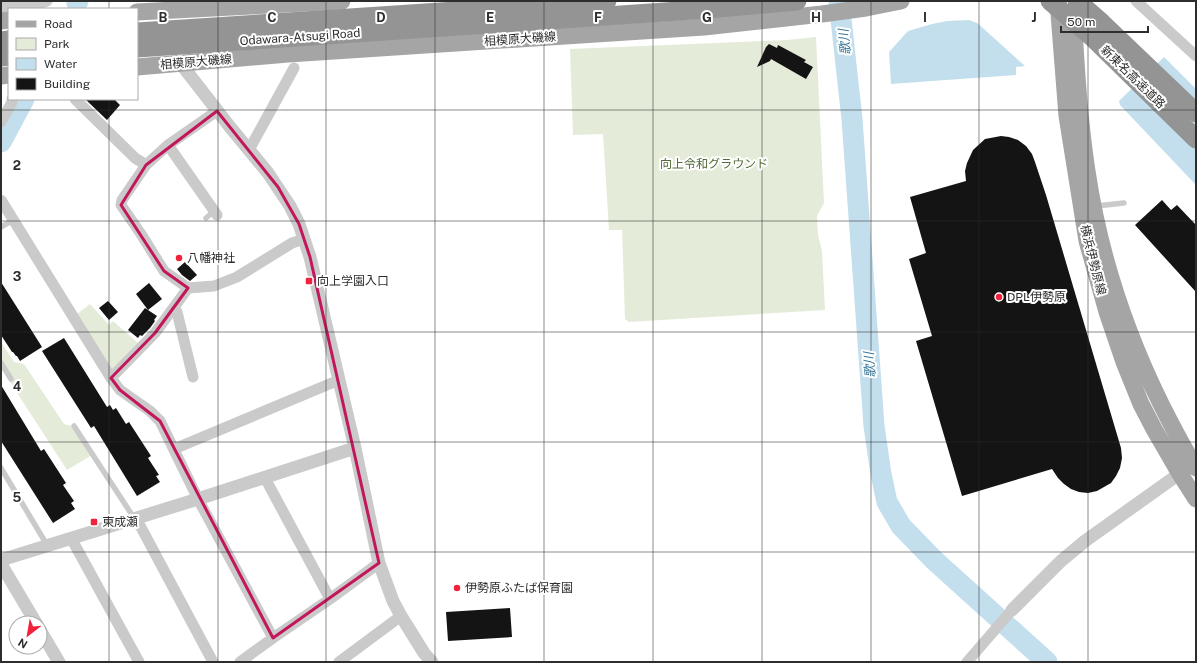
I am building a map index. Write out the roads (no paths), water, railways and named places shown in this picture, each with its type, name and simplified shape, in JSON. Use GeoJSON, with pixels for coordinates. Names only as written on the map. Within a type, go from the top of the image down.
{"type":"FeatureCollection","features":[{"type":"Feature","properties":{"kind":"highway","name":"Odawara-Atsugi Road"},"geometry":{"type":"LineString","coordinates":[[138,32],[607,1]]}},
{"type":"Feature","properties":{"kind":"highway","name":"Odawara-Atsugi Road"},"geometry":{"type":"LineString","coordinates":[[138,48],[708,9],[797,1]]}},
{"type":"Feature","properties":{"kind":"highway","name":"新東名高速道路"},"geometry":{"type":"LineString","coordinates":[[1050,1],[1092,37],[1196,139]]}},
{"type":"Feature","properties":{"kind":"highway","name":"新東名高速道路"},"geometry":{"type":"LineString","coordinates":[[1077,1],[1196,113]]}},
{"type":"Feature","properties":{"kind":"main road"},"geometry":{"type":"LineString","coordinates":[[140,8],[342,1]]}},
{"type":"Feature","properties":{"kind":"main road","name":"相模原大磯線"},"geometry":{"type":"LineString","coordinates":[[138,67],[288,54],[704,28],[866,8],[901,1]]}},
{"type":"Feature","properties":{"kind":"main road","name":"横浜伊勢原線"},"geometry":{"type":"LineString","coordinates":[[1058,1],[1067,116],[1087,241],[1107,312],[1124,362],[1154,429],[1196,499]]}},
{"type":"Feature","properties":{"kind":"main road","name":"横浜伊勢原線"},"geometry":{"type":"LineString","coordinates":[[1072,1],[1080,117],[1087,173],[1100,239],[1120,309],[1131,337],[1152,386],[1181,444],[1195,465]]}},
{"type":"Feature","properties":{"kind":"street"},"geometry":{"type":"LineString","coordinates":[[1,7],[36,5],[47,1]]}},
{"type":"Feature","properties":{"kind":"street"},"geometry":{"type":"LineString","coordinates":[[1136,1],[1196,56]]}},
{"type":"Feature","properties":{"kind":"street"},"geometry":{"type":"LineString","coordinates":[[181,64],[268,173],[290,206],[298,224],[310,257],[355,448],[379,563],[393,601],[401,616],[421,648],[432,662]]}},
{"type":"Feature","properties":{"kind":"street"},"geometry":{"type":"LineString","coordinates":[[249,150],[294,68]]}},
{"type":"Feature","properties":{"kind":"street"},"geometry":{"type":"LineString","coordinates":[[1,122],[12,100]]}},
{"type":"Feature","properties":{"kind":"street"},"geometry":{"type":"LineString","coordinates":[[76,100],[135,158],[146,165]]}},
{"type":"Feature","properties":{"kind":"street"},"geometry":{"type":"LineString","coordinates":[[217,111],[168,145],[146,165],[122,200],[121,205],[145,232],[164,271],[188,288],[214,286],[237,277],[292,243],[304,239]]}},
{"type":"Feature","properties":{"kind":"street"},"geometry":{"type":"LineString","coordinates":[[168,145],[212,215]]}},
{"type":"Feature","properties":{"kind":"street"},"geometry":{"type":"LineString","coordinates":[[1,200],[120,390],[150,411],[160,421],[198,499],[273,638]]}},
{"type":"Feature","properties":{"kind":"street"},"geometry":{"type":"LineString","coordinates":[[112,378],[155,333],[188,288]]}},
{"type":"Feature","properties":{"kind":"street"},"geometry":{"type":"LineString","coordinates":[[173,309],[177,312],[193,377]]}},
{"type":"Feature","properties":{"kind":"street"},"geometry":{"type":"LineString","coordinates":[[174,449],[339,380]]}},
{"type":"Feature","properties":{"kind":"street"},"geometry":{"type":"LineString","coordinates":[[1,560],[265,478],[355,448]]}},
{"type":"Feature","properties":{"kind":"street"},"geometry":{"type":"LineString","coordinates":[[967,662],[1012,610],[1061,561],[1085,541],[1195,465]]}},
{"type":"Feature","properties":{"kind":"street"},"geometry":{"type":"LineString","coordinates":[[265,478],[330,599]]}},
{"type":"Feature","properties":{"kind":"street"},"geometry":{"type":"LineString","coordinates":[[135,518],[213,662]]}},
{"type":"Feature","properties":{"kind":"street"},"geometry":{"type":"LineString","coordinates":[[71,538],[139,662]]}},
{"type":"Feature","properties":{"kind":"street"},"geometry":{"type":"LineString","coordinates":[[240,662],[379,563]]}},
{"type":"Feature","properties":{"kind":"street"},"geometry":{"type":"LineString","coordinates":[[1,564],[31,615]]}},
{"type":"Feature","properties":{"kind":"street"},"geometry":{"type":"LineString","coordinates":[[343,655],[401,616]]}},
{"type":"Feature","properties":{"kind":"street"},"geometry":{"type":"LineString","coordinates":[[48,643],[59,662]]}},
{"type":"Feature","properties":{"kind":"lane"},"geometry":{"type":"LineString","coordinates":[[1093,206],[1124,203]]}},
{"type":"Feature","properties":{"kind":"lane"},"geometry":{"type":"LineString","coordinates":[[1,227],[14,220]]}},
{"type":"Feature","properties":{"kind":"lane"},"geometry":{"type":"LineString","coordinates":[[1,363],[11,379]]}},
{"type":"Feature","properties":{"kind":"lane"},"geometry":{"type":"LineString","coordinates":[[74,426],[135,518]]}},
{"type":"Feature","properties":{"kind":"lane"},"geometry":{"type":"LineString","coordinates":[[1,468],[47,545]]}},
{"type":"Feature","properties":{"kind":"water"},"geometry":{"type":"Polygon","coordinates":[[[969,20],[977,23],[1025,66],[1016,67],[1016,75],[891,84],[889,52],[908,31],[947,21],[969,20]]]}},
{"type":"Feature","properties":{"kind":"water"},"geometry":{"type":"Polygon","coordinates":[[[1164,57],[1196,89],[1196,185],[1120,105],[1119,101],[1164,57]]]}},
{"type":"Feature","properties":{"kind":"waterway","name":"歌川"},"geometry":{"type":"LineString","coordinates":[[839,1],[852,119],[874,426],[887,502],[901,526],[934,560],[1047,662]]}},
{"type":"Feature","properties":{"kind":"waterway"},"geometry":{"type":"LineString","coordinates":[[1,142],[23,100]]}},
{"type":"Feature","properties":{"kind":"place","name":"八幡神社"},"geometry":{"type":"Point","coordinates":[179,258]}},
{"type":"Feature","properties":{"kind":"place","name":"向上学園入口"},"geometry":{"type":"Point","coordinates":[309,281]}},
{"type":"Feature","properties":{"kind":"place","name":"DPL伊勢原"},"geometry":{"type":"Point","coordinates":[999,297]}},
{"type":"Feature","properties":{"kind":"place","name":"東成瀬"},"geometry":{"type":"Point","coordinates":[94,522]}},
{"type":"Feature","properties":{"kind":"place","name":"伊勢原ふたば保育園"},"geometry":{"type":"Point","coordinates":[457,588]}},
{"type":"Feature","properties":{"kind":"park label","name":"向上令和グラウンド"},"geometry":{"type":"Point","coordinates":[714,164]}}]}
